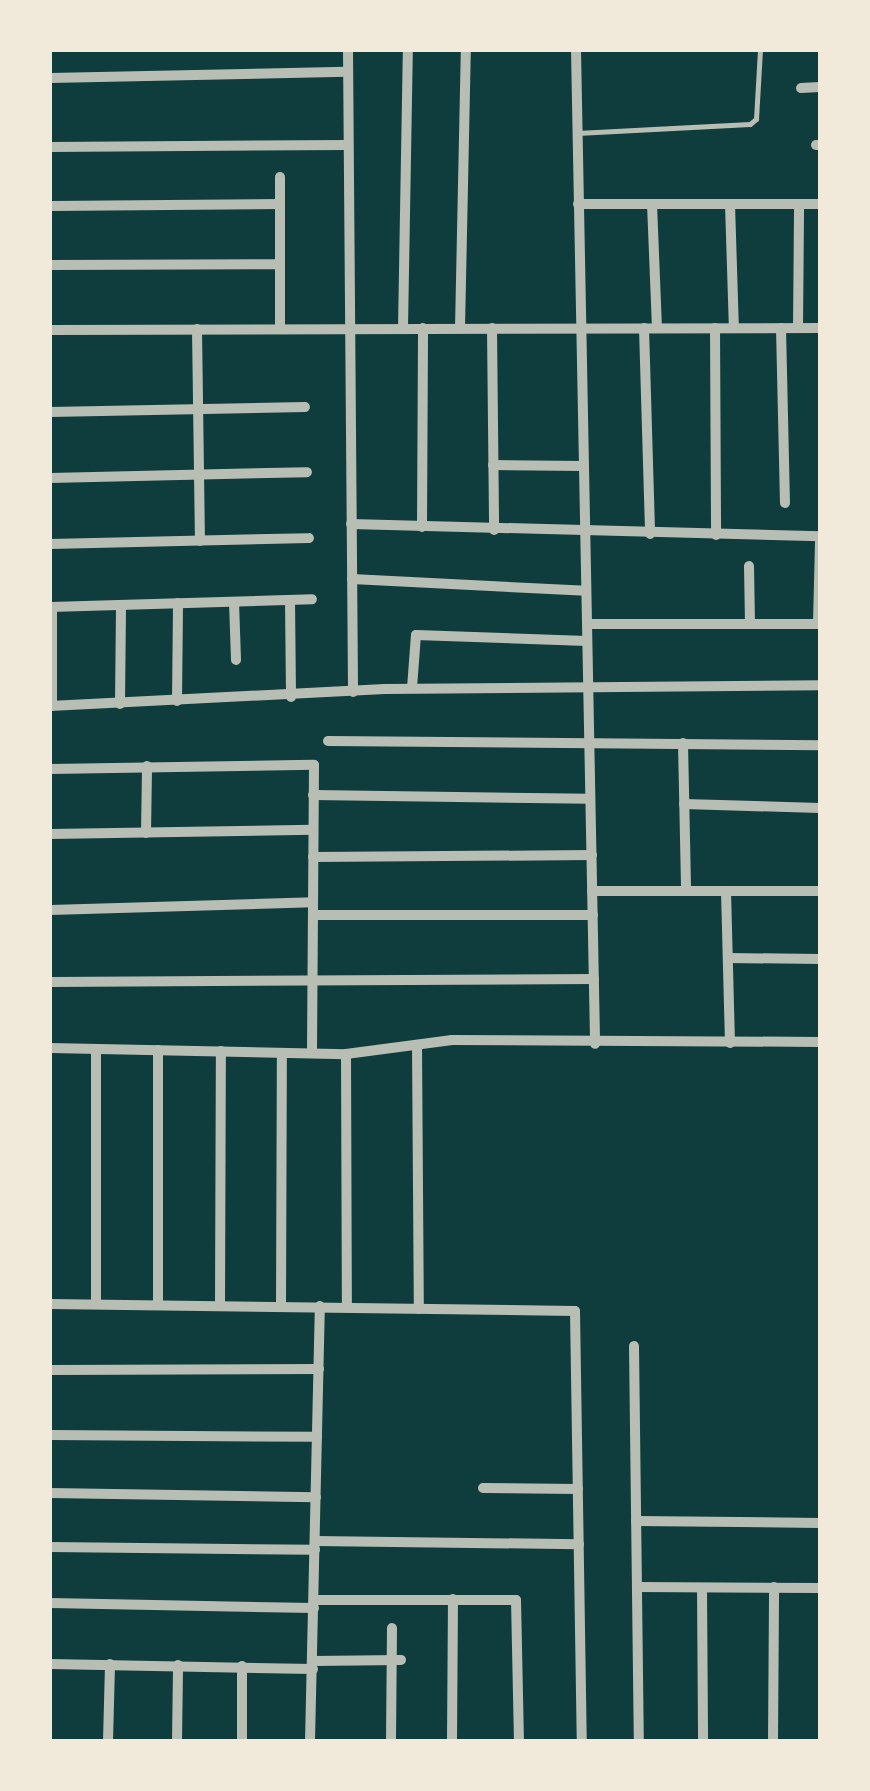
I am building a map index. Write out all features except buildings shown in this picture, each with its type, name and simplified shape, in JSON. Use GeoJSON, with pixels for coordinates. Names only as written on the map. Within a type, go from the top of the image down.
{"type":"FeatureCollection","features":[{"type":"Feature","properties":{"kind":"street"},"geometry":{"type":"LineString","coordinates":[[348,50],[352,692]]}},
{"type":"Feature","properties":{"kind":"street"},"geometry":{"type":"LineString","coordinates":[[403,328],[408,50]]}},
{"type":"Feature","properties":{"kind":"street"},"geometry":{"type":"LineString","coordinates":[[460,328],[466,50]]}},
{"type":"Feature","properties":{"kind":"street"},"geometry":{"type":"LineString","coordinates":[[576,50],[595,1044]]}},
{"type":"Feature","properties":{"kind":"street"},"geometry":{"type":"LineString","coordinates":[[50,78],[347,72]]}},
{"type":"Feature","properties":{"kind":"street"},"geometry":{"type":"LineString","coordinates":[[801,88],[820,87]]}},
{"type":"Feature","properties":{"kind":"street"},"geometry":{"type":"LineString","coordinates":[[50,147],[347,145]]}},
{"type":"Feature","properties":{"kind":"street"},"geometry":{"type":"LineString","coordinates":[[280,178],[280,328]]}},
{"type":"Feature","properties":{"kind":"street"},"geometry":{"type":"LineString","coordinates":[[50,206],[280,204]]}},
{"type":"Feature","properties":{"kind":"street"},"geometry":{"type":"LineString","coordinates":[[578,204],[820,204]]}},
{"type":"Feature","properties":{"kind":"street"},"geometry":{"type":"LineString","coordinates":[[650,534],[652,204]]}},
{"type":"Feature","properties":{"kind":"street"},"geometry":{"type":"LineString","coordinates":[[730,204],[734,328]]}},
{"type":"Feature","properties":{"kind":"street"},"geometry":{"type":"LineString","coordinates":[[798,204],[798,328]]}},
{"type":"Feature","properties":{"kind":"street"},"geometry":{"type":"LineString","coordinates":[[50,265],[280,264]]}},
{"type":"Feature","properties":{"kind":"street"},"geometry":{"type":"LineString","coordinates":[[422,527],[423,328]]}},
{"type":"Feature","properties":{"kind":"street"},"geometry":{"type":"LineString","coordinates":[[492,328],[494,530]]}},
{"type":"Feature","properties":{"kind":"street"},"geometry":{"type":"LineString","coordinates":[[715,328],[716,535]]}},
{"type":"Feature","properties":{"kind":"street"},"geometry":{"type":"LineString","coordinates":[[782,328],[785,503]]}},
{"type":"Feature","properties":{"kind":"street"},"geometry":{"type":"LineString","coordinates":[[50,330],[820,328]]}},
{"type":"Feature","properties":{"kind":"street"},"geometry":{"type":"LineString","coordinates":[[197,329],[200,541]]}},
{"type":"Feature","properties":{"kind":"street"},"geometry":{"type":"LineString","coordinates":[[50,412],[305,406]]}},
{"type":"Feature","properties":{"kind":"street"},"geometry":{"type":"LineString","coordinates":[[493,465],[583,466]]}},
{"type":"Feature","properties":{"kind":"street"},"geometry":{"type":"LineString","coordinates":[[50,478],[307,472]]}},
{"type":"Feature","properties":{"kind":"street"},"geometry":{"type":"LineString","coordinates":[[350,524],[820,539],[819,624],[587,624]]}},
{"type":"Feature","properties":{"kind":"street"},"geometry":{"type":"LineString","coordinates":[[50,544],[309,538]]}},
{"type":"Feature","properties":{"kind":"street"},"geometry":{"type":"LineString","coordinates":[[749,566],[750,624]]}},
{"type":"Feature","properties":{"kind":"street"},"geometry":{"type":"LineString","coordinates":[[352,580],[586,592]]}},
{"type":"Feature","properties":{"kind":"street"},"geometry":{"type":"LineString","coordinates":[[290,600],[291,697]]}},
{"type":"Feature","properties":{"kind":"street"},"geometry":{"type":"LineString","coordinates":[[312,600],[51,606],[51,706],[412,688],[820,685]]}},
{"type":"Feature","properties":{"kind":"street"},"geometry":{"type":"LineString","coordinates":[[234,602],[236,660]]}},
{"type":"Feature","properties":{"kind":"street"},"geometry":{"type":"LineString","coordinates":[[177,701],[178,603]]}},
{"type":"Feature","properties":{"kind":"street"},"geometry":{"type":"LineString","coordinates":[[120,605],[120,704]]}},
{"type":"Feature","properties":{"kind":"street"},"geometry":{"type":"LineString","coordinates":[[412,688],[414,636],[587,641]]}},
{"type":"Feature","properties":{"kind":"street"},"geometry":{"type":"LineString","coordinates":[[328,741],[820,746]]}},
{"type":"Feature","properties":{"kind":"street"},"geometry":{"type":"LineString","coordinates":[[683,743],[686,890]]}},
{"type":"Feature","properties":{"kind":"street"},"geometry":{"type":"LineString","coordinates":[[50,769],[310,762],[312,1053]]}},
{"type":"Feature","properties":{"kind":"street"},"geometry":{"type":"LineString","coordinates":[[146,833],[147,766]]}},
{"type":"Feature","properties":{"kind":"street"},"geometry":{"type":"LineString","coordinates":[[313,795],[590,798]]}},
{"type":"Feature","properties":{"kind":"street"},"geometry":{"type":"LineString","coordinates":[[684,804],[820,808]]}},
{"type":"Feature","properties":{"kind":"street"},"geometry":{"type":"LineString","coordinates":[[50,834],[313,830]]}},
{"type":"Feature","properties":{"kind":"street"},"geometry":{"type":"LineString","coordinates":[[313,858],[592,854]]}},
{"type":"Feature","properties":{"kind":"street"},"geometry":{"type":"LineString","coordinates":[[726,890],[730,1043]]}},
{"type":"Feature","properties":{"kind":"street"},"geometry":{"type":"LineString","coordinates":[[592,891],[820,890]]}},
{"type":"Feature","properties":{"kind":"street"},"geometry":{"type":"LineString","coordinates":[[50,910],[313,902]]}},
{"type":"Feature","properties":{"kind":"street"},"geometry":{"type":"LineString","coordinates":[[313,915],[593,915]]}},
{"type":"Feature","properties":{"kind":"street"},"geometry":{"type":"LineString","coordinates":[[728,958],[820,959]]}},
{"type":"Feature","properties":{"kind":"street"},"geometry":{"type":"LineString","coordinates":[[50,982],[594,980]]}},
{"type":"Feature","properties":{"kind":"street"},"geometry":{"type":"LineString","coordinates":[[50,1048],[346,1054],[452,1040],[595,1044],[820,1042]]}},
{"type":"Feature","properties":{"kind":"street"},"geometry":{"type":"LineString","coordinates":[[417,1045],[419,1309]]}},
{"type":"Feature","properties":{"kind":"street"},"geometry":{"type":"LineString","coordinates":[[96,1048],[96,1304]]}},
{"type":"Feature","properties":{"kind":"street"},"geometry":{"type":"LineString","coordinates":[[158,1050],[158,1305]]}},
{"type":"Feature","properties":{"kind":"street"},"geometry":{"type":"LineString","coordinates":[[220,1305],[221,1051]]}},
{"type":"Feature","properties":{"kind":"street"},"geometry":{"type":"LineString","coordinates":[[280,1306],[282,1052]]}},
{"type":"Feature","properties":{"kind":"street"},"geometry":{"type":"LineString","coordinates":[[346,1054],[347,1307]]}},
{"type":"Feature","properties":{"kind":"street"},"geometry":{"type":"LineString","coordinates":[[50,1304],[575,1311],[582,1741]]}},
{"type":"Feature","properties":{"kind":"street"},"geometry":{"type":"LineString","coordinates":[[310,1741],[320,1306]]}},
{"type":"Feature","properties":{"kind":"street"},"geometry":{"type":"LineString","coordinates":[[634,1346],[639,1741]]}},
{"type":"Feature","properties":{"kind":"street"},"geometry":{"type":"LineString","coordinates":[[50,1370],[318,1368]]}},
{"type":"Feature","properties":{"kind":"street"},"geometry":{"type":"LineString","coordinates":[[50,1435],[317,1437]]}},
{"type":"Feature","properties":{"kind":"street"},"geometry":{"type":"LineString","coordinates":[[483,1488],[578,1489]]}},
{"type":"Feature","properties":{"kind":"street"},"geometry":{"type":"LineString","coordinates":[[50,1493],[316,1496]]}},
{"type":"Feature","properties":{"kind":"street"},"geometry":{"type":"LineString","coordinates":[[636,1521],[820,1523]]}},
{"type":"Feature","properties":{"kind":"street"},"geometry":{"type":"LineString","coordinates":[[50,1547],[578,1544]]}},
{"type":"Feature","properties":{"kind":"street"},"geometry":{"type":"LineString","coordinates":[[637,1587],[820,1588]]}},
{"type":"Feature","properties":{"kind":"street"},"geometry":{"type":"LineString","coordinates":[[702,1588],[704,1741]]}},
{"type":"Feature","properties":{"kind":"street"},"geometry":{"type":"LineString","coordinates":[[773,1741],[774,1588]]}},
{"type":"Feature","properties":{"kind":"street"},"geometry":{"type":"LineString","coordinates":[[452,1741],[454,1598]]}},
{"type":"Feature","properties":{"kind":"street"},"geometry":{"type":"LineString","coordinates":[[50,1603],[314,1604],[510,1598],[517,1606],[519,1741]]}},
{"type":"Feature","properties":{"kind":"street"},"geometry":{"type":"LineString","coordinates":[[391,1741],[396,1660],[392,1628]]}},
{"type":"Feature","properties":{"kind":"street"},"geometry":{"type":"LineString","coordinates":[[50,1664],[242,1666],[396,1660]]}},
{"type":"Feature","properties":{"kind":"street"},"geometry":{"type":"LineString","coordinates":[[108,1741],[110,1664]]}},
{"type":"Feature","properties":{"kind":"street"},"geometry":{"type":"LineString","coordinates":[[177,1741],[178,1665]]}},
{"type":"Feature","properties":{"kind":"street"},"geometry":{"type":"LineString","coordinates":[[242,1666],[242,1741]]}},
{"type":"Feature","properties":{"kind":"lane"},"geometry":{"type":"LineString","coordinates":[[577,133],[750,124],[756,119],[760,50]]}}]}
